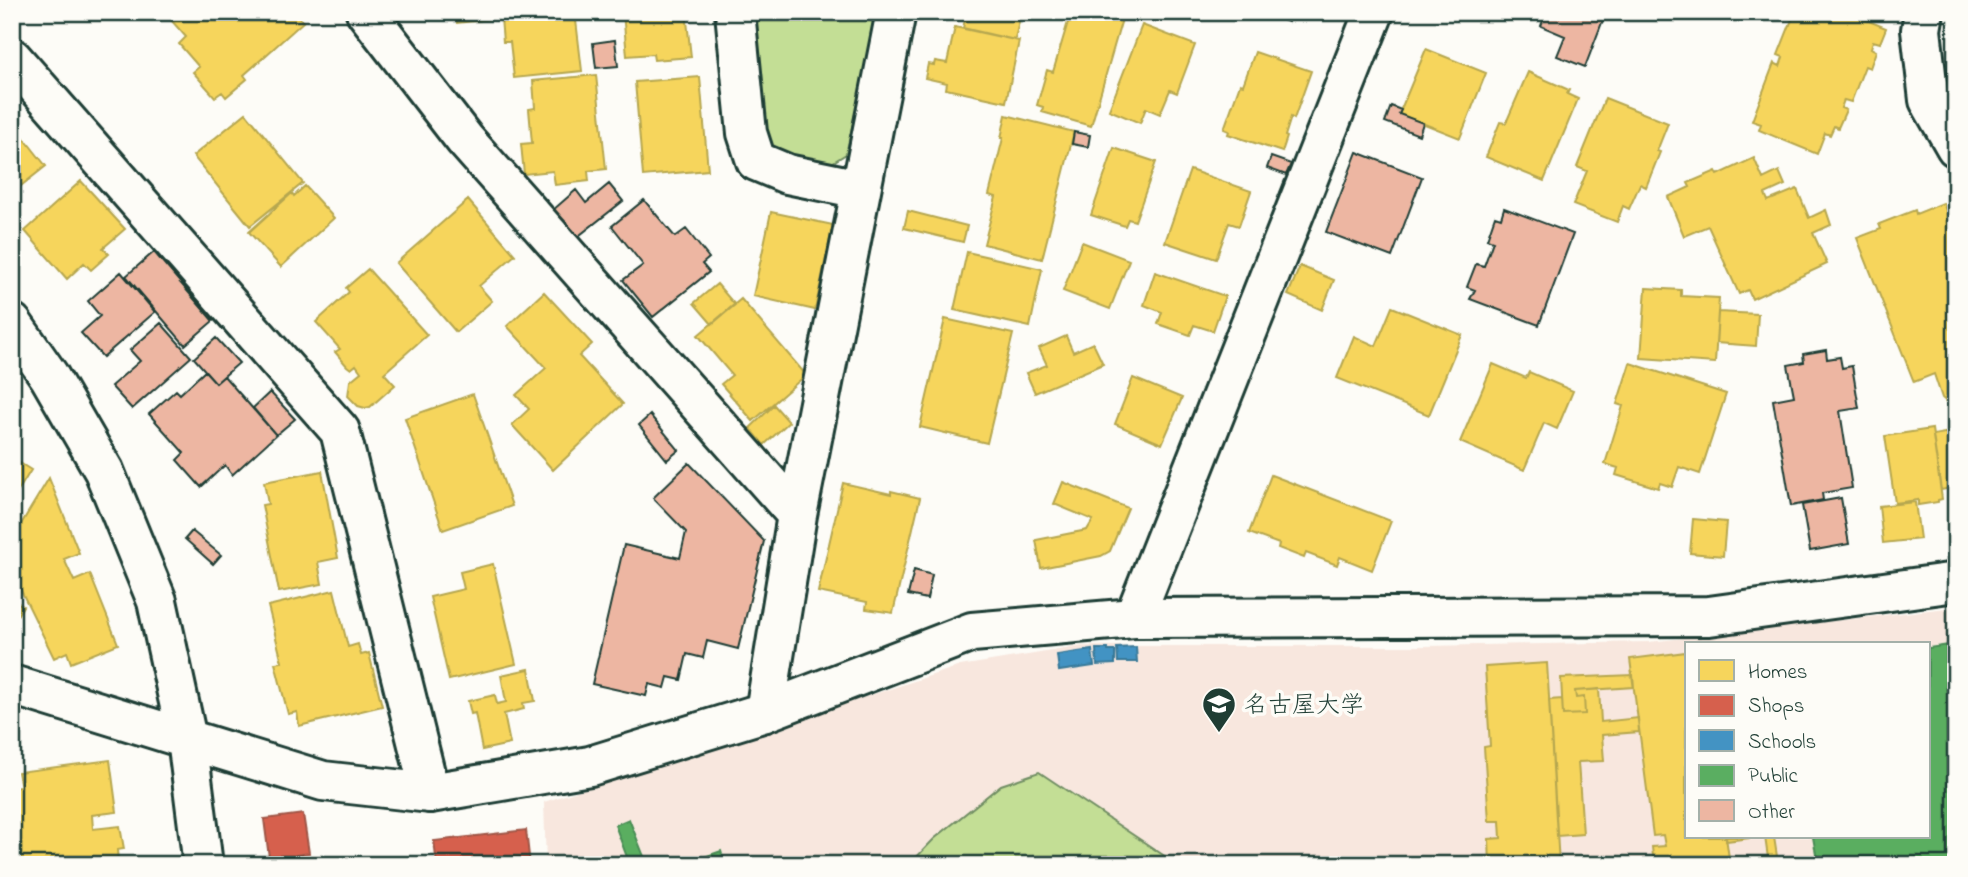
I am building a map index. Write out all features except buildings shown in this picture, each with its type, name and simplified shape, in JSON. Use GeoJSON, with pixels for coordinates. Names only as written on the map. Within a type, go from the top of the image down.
{"type":"FeatureCollection","features":[{"type":"Feature","properties":{"kind":"street"},"geometry":{"type":"LineString","coordinates":[[366,12],[465,141],[797,515]]}},
{"type":"Feature","properties":{"kind":"street"},"geometry":{"type":"LineString","coordinates":[[735,12],[747,133],[756,160],[787,174],[860,189]]}},
{"type":"Feature","properties":{"kind":"street"},"geometry":{"type":"LineString","coordinates":[[765,712],[797,515],[896,12]]}},
{"type":"Feature","properties":{"kind":"street"},"geometry":{"type":"LineString","coordinates":[[1133,618],[1374,12]]}},
{"type":"Feature","properties":{"kind":"street"},"geometry":{"type":"LineString","coordinates":[[1924,12],[1921,30],[1929,100],[1956,147]]}},
{"type":"Feature","properties":{"kind":"street"},"geometry":{"type":"LineString","coordinates":[[12,58],[340,431],[430,793]]}},
{"type":"Feature","properties":{"kind":"street"},"geometry":{"type":"LineString","coordinates":[[12,323],[49,376],[104,471],[156,601],[187,739],[203,865]]}},
{"type":"Feature","properties":{"kind":"street"},"geometry":{"type":"LineString","coordinates":[[12,685],[323,781],[430,793],[590,766],[765,712],[972,632],[1133,618],[1709,616],[1956,582]]}},
{"type":"Feature","properties":{"kind":"shaded area","name":"名古屋大学"},"geometry":{"type":"Polygon","coordinates":[[[1956,607],[1956,865],[546,865],[544,802],[960,666],[1082,646],[1425,646],[1649,642],[1956,607]]]}},
{"type":"Feature","properties":{"kind":"green space"},"geometry":{"type":"Polygon","coordinates":[[[749,12],[878,12],[846,154],[830,164],[779,153],[765,138],[749,12]]]}},
{"type":"Feature","properties":{"kind":"green space"},"geometry":{"type":"Polygon","coordinates":[[[1039,772],[1178,865],[909,865],[934,839],[1001,785],[1039,772]]]}},
{"type":"Feature","properties":{"kind":"place","name":"名古屋大学"},"geometry":{"type":"Point","coordinates":[1219,734]}}]}
